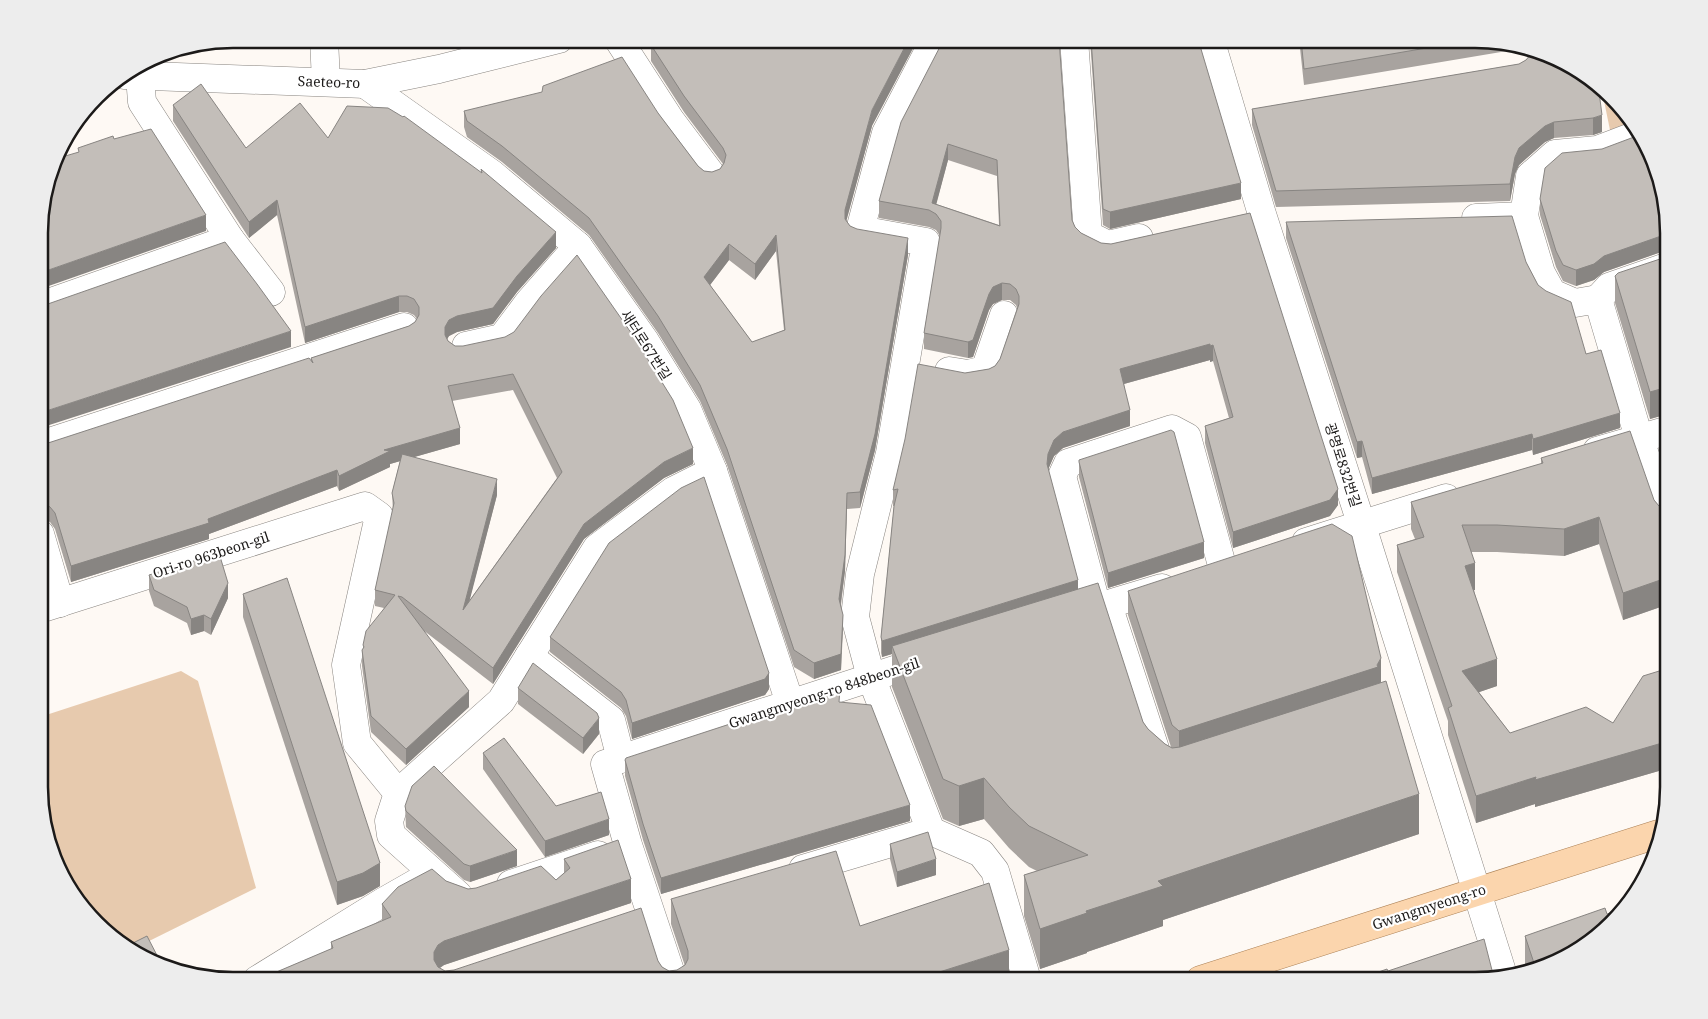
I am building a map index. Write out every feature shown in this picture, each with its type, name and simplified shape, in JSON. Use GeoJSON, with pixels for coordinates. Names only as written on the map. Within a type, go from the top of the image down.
{"type":"FeatureCollection","features":[{"type":"Feature","properties":{"kind":"main road","name":"Gwangmyeong-ro"},"geometry":{"type":"LineString","coordinates":[[1247,972],[1476,892],[1654,835]]}},
{"type":"Feature","properties":{"kind":"street"},"geometry":{"type":"LineString","coordinates":[[324,48],[326,82]]}},
{"type":"Feature","properties":{"kind":"street","name":"Saeteo-ro"},"geometry":{"type":"LineString","coordinates":[[134,76],[365,84],[439,69],[524,48]]}},
{"type":"Feature","properties":{"kind":"street"},"geometry":{"type":"LineString","coordinates":[[624,48],[671,121],[710,173]]}},
{"type":"Feature","properties":{"kind":"street"},"geometry":{"type":"LineString","coordinates":[[930,48],[886,133],[860,230],[926,242],[890,454],[860,574],[855,617],[871,677],[931,831]]}},
{"type":"Feature","properties":{"kind":"street"},"geometry":{"type":"LineString","coordinates":[[1075,48],[1088,235],[1108,245],[1166,232]]}},
{"type":"Feature","properties":{"kind":"street","name":"광명로832번길"},"geometry":{"type":"LineString","coordinates":[[1213,48],[1231,113],[1256,217],[1361,524],[1406,699],[1476,892],[1501,970]]}},
{"type":"Feature","properties":{"kind":"street"},"geometry":{"type":"LineString","coordinates":[[132,77],[142,102],[230,238],[271,292]]}},
{"type":"Feature","properties":{"kind":"street","name":"새터로67번길"},"geometry":{"type":"LineString","coordinates":[[365,84],[492,174],[578,246],[645,341],[687,409],[713,471],[790,703]]}},
{"type":"Feature","properties":{"kind":"street"},"geometry":{"type":"LineString","coordinates":[[1231,113],[1261,108]]}},
{"type":"Feature","properties":{"kind":"street"},"geometry":{"type":"LineString","coordinates":[[1633,136],[1597,150],[1555,154],[1530,176],[1524,216],[1541,273],[1552,293],[1575,303],[1598,300],[1609,287],[1660,269]]}},
{"type":"Feature","properties":{"kind":"street"},"geometry":{"type":"LineString","coordinates":[[1454,218],[1524,216]]}},
{"type":"Feature","properties":{"kind":"street"},"geometry":{"type":"LineString","coordinates":[[1256,217],[1295,222]]}},
{"type":"Feature","properties":{"kind":"street"},"geometry":{"type":"LineString","coordinates":[[48,303],[230,238]]}},
{"type":"Feature","properties":{"kind":"street"},"geometry":{"type":"LineString","coordinates":[[460,347],[502,338],[529,302],[578,246]]}},
{"type":"Feature","properties":{"kind":"street"},"geometry":{"type":"LineString","coordinates":[[1598,300],[1639,438],[1660,497]]}},
{"type":"Feature","properties":{"kind":"street"},"geometry":{"type":"LineString","coordinates":[[906,362],[968,374],[985,370],[1004,315]]}},
{"type":"Feature","properties":{"kind":"street"},"geometry":{"type":"LineString","coordinates":[[48,442],[404,327]]}},
{"type":"Feature","properties":{"kind":"street"},"geometry":{"type":"LineString","coordinates":[[1185,770],[1176,773],[1158,758],[1103,606],[1062,476],[1068,463],[1172,429],[1187,437],[1223,569]]}},
{"type":"Feature","properties":{"kind":"street"},"geometry":{"type":"LineString","coordinates":[[1574,458],[1660,432]]}},
{"type":"Feature","properties":{"kind":"street"},"geometry":{"type":"LineString","coordinates":[[628,845],[471,898],[456,894],[392,835],[389,821],[398,793],[501,701],[597,548],[673,491],[713,471]]}},
{"type":"Feature","properties":{"kind":"street"},"geometry":{"type":"LineString","coordinates":[[1278,551],[1473,489]]}},
{"type":"Feature","properties":{"kind":"street","name":"Ori-ro 963beon-gil"},"geometry":{"type":"LineString","coordinates":[[50,606],[365,506],[379,516],[346,666],[357,744],[398,793]]}},
{"type":"Feature","properties":{"kind":"street"},"geometry":{"type":"LineString","coordinates":[[1050,622],[1251,560]]}},
{"type":"Feature","properties":{"kind":"street"},"geometry":{"type":"LineString","coordinates":[[48,592],[50,606]]}},
{"type":"Feature","properties":{"kind":"street","name":"Gwangmyeong-ro 848beon-gil"},"geometry":{"type":"LineString","coordinates":[[670,972],[628,845],[605,764],[956,651]]}},
{"type":"Feature","properties":{"kind":"street"},"geometry":{"type":"LineString","coordinates":[[530,656],[611,720],[621,758]]}},
{"type":"Feature","properties":{"kind":"street"},"geometry":{"type":"LineString","coordinates":[[781,875],[931,831],[981,853],[995,871],[1025,972]]}},
{"type":"Feature","properties":{"kind":"street"},"geometry":{"type":"LineString","coordinates":[[270,972],[383,902],[434,874]]}},
{"type":"Feature","properties":{"kind":"street"},"geometry":{"type":"LineString","coordinates":[[623,922],[679,905]]}},
{"type":"Feature","properties":{"kind":"shaded area"},"geometry":{"type":"Polygon","coordinates":[[[1604,99],[1615,110],[1628,128],[1611,135],[1604,99]]]}},
{"type":"Feature","properties":{"kind":"shaded area"},"geometry":{"type":"Polygon","coordinates":[[[181,671],[198,681],[256,888],[139,946],[110,926],[93,909],[72,879],[57,846],[51,823],[48,799],[48,714],[181,671]]]}},
{"type":"Feature","properties":{"kind":"building"},"geometry":{"type":"Polygon","coordinates":[[[653,48],[904,48],[872,110],[845,210],[845,219],[850,226],[857,229],[908,238],[875,434],[860,492],[847,493],[845,555],[839,599],[843,615],[841,654],[814,663],[794,650],[727,449],[700,385],[658,316],[589,218],[502,146],[467,121],[464,111],[542,92],[543,86],[622,57],[658,113],[698,166],[704,171],[712,172],[720,169],[726,155],[723,148],[684,96],[653,48]],[[776,235],[755,264],[729,244],[704,277],[752,342],[785,330],[776,235]]]}},
{"type":"Feature","properties":{"kind":"building"},"geometry":{"type":"Polygon","coordinates":[[[939,48],[1060,48],[1072,220],[1075,227],[1081,233],[1101,243],[1111,244],[1250,213],[1338,489],[1330,500],[1233,532],[1205,426],[1233,417],[1213,345],[1210,346],[1210,344],[1120,369],[1130,410],[1063,432],[1054,440],[1048,454],[1047,464],[1078,580],[882,641],[894,506],[898,489],[893,490],[905,439],[918,364],[965,373],[989,369],[995,366],[1000,359],[1019,304],[1019,296],[1016,289],[1010,284],[1002,283],[993,287],[973,340],[968,342],[924,333],[941,221],[936,214],[929,210],[879,201],[901,122],[939,48]],[[948,144],[932,203],[1000,226],[997,160],[948,144]]]}},
{"type":"Feature","properties":{"kind":"building"},"geometry":{"type":"Polygon","coordinates":[[[1092,48],[1201,48],[1241,183],[1110,212],[1103,209],[1092,48]]]}},
{"type":"Feature","properties":{"kind":"building"},"geometry":{"type":"Polygon","coordinates":[[[1302,48],[1426,48],[1304,69],[1302,48]]]}},
{"type":"Feature","properties":{"kind":"building"},"geometry":{"type":"Polygon","coordinates":[[[1530,56],[1535,57],[1568,72],[1598,93],[1602,115],[1593,118],[1554,122],[1545,126],[1519,148],[1515,157],[1510,184],[1276,191],[1252,109],[1519,64],[1530,56]]]}},
{"type":"Feature","properties":{"kind":"building"},"geometry":{"type":"Polygon","coordinates":[[[201,84],[246,148],[300,103],[328,138],[347,106],[388,108],[404,116],[482,173],[481,169],[556,232],[517,276],[493,308],[457,316],[449,320],[445,327],[445,335],[448,341],[455,346],[463,346],[505,337],[514,332],[541,296],[577,255],[632,334],[673,400],[693,448],[664,462],[584,524],[493,668],[402,597],[398,596],[469,691],[406,749],[371,716],[362,650],[366,631],[395,595],[375,590],[394,503],[392,493],[402,454],[497,479],[463,610],[562,472],[513,374],[448,386],[460,428],[384,450],[390,451],[339,476],[337,470],[208,519],[209,523],[71,566],[55,513],[48,506],[48,443],[309,358],[313,363],[311,358],[409,326],[415,322],[419,315],[419,307],[414,299],[407,296],[399,296],[305,327],[277,200],[249,222],[173,105],[201,84]]]}},
{"type":"Feature","properties":{"kind":"building"},"geometry":{"type":"Polygon","coordinates":[[[151,129],[206,215],[48,270],[49,208],[57,173],[65,156],[79,152],[78,148],[113,136],[114,139],[151,129]]]}},
{"type":"Feature","properties":{"kind":"building"},"geometry":{"type":"Polygon","coordinates":[[[1634,137],[1636,140],[1651,173],[1657,196],[1660,236],[1604,256],[1594,264],[1576,270],[1563,265],[1556,251],[1540,199],[1545,168],[1562,153],[1602,149],[1634,137]]]}},
{"type":"Feature","properties":{"kind":"building"},"geometry":{"type":"Polygon","coordinates":[[[1512,216],[1526,262],[1538,285],[1546,291],[1571,302],[1586,354],[1601,350],[1620,413],[1533,439],[1532,434],[1372,478],[1362,441],[1357,442],[1286,222],[1512,216]]]}},
{"type":"Feature","properties":{"kind":"building"},"geometry":{"type":"Polygon","coordinates":[[[225,242],[291,331],[48,410],[48,304],[225,242]]]}},
{"type":"Feature","properties":{"kind":"building"},"geometry":{"type":"Polygon","coordinates":[[[1660,259],[1660,389],[1650,392],[1615,276],[1618,273],[1660,259]]]}},
{"type":"Feature","properties":{"kind":"building"},"geometry":{"type":"Polygon","coordinates":[[[1171,430],[1174,432],[1204,542],[1108,573],[1079,460],[1171,430]]]}},
{"type":"Feature","properties":{"kind":"building"},"geometry":{"type":"Polygon","coordinates":[[[1630,431],[1654,500],[1660,506],[1660,580],[1623,593],[1599,517],[1564,529],[1462,525],[1475,563],[1465,566],[1497,659],[1462,671],[1510,733],[1586,707],[1613,723],[1643,676],[1660,671],[1660,744],[1535,780],[1536,777],[1476,796],[1448,708],[1452,706],[1397,545],[1424,537],[1411,502],[1543,463],[1541,458],[1630,431]]]}},
{"type":"Feature","properties":{"kind":"building"},"geometry":{"type":"Polygon","coordinates":[[[704,477],[769,673],[765,679],[632,723],[626,700],[621,692],[550,637],[609,543],[681,488],[704,477]]]}},
{"type":"Feature","properties":{"kind":"building"},"geometry":{"type":"Polygon","coordinates":[[[1332,524],[1352,536],[1381,658],[1377,665],[1378,667],[1179,731],[1172,725],[1128,591],[1332,524]]]}},
{"type":"Feature","properties":{"kind":"building"},"geometry":{"type":"Polygon","coordinates":[[[219,553],[228,583],[211,619],[204,615],[191,619],[187,607],[154,590],[149,575],[219,553]]]}},
{"type":"Feature","properties":{"kind":"building"},"geometry":{"type":"Polygon","coordinates":[[[287,578],[380,863],[363,873],[337,882],[243,594],[287,578]]]}},
{"type":"Feature","properties":{"kind":"building"},"geometry":{"type":"Polygon","coordinates":[[[1098,583],[1143,722],[1165,744],[1172,748],[1180,747],[1386,681],[1419,794],[1158,881],[1163,886],[1086,911],[1087,913],[1040,929],[1024,875],[1088,855],[1029,826],[1009,807],[984,778],[959,786],[943,779],[892,646],[1098,583]]]}},
{"type":"Feature","properties":{"kind":"building"},"geometry":{"type":"Polygon","coordinates":[[[533,663],[597,713],[599,718],[583,738],[518,688],[533,663]]]}},
{"type":"Feature","properties":{"kind":"building"},"geometry":{"type":"Polygon","coordinates":[[[840,688],[839,702],[871,705],[910,805],[661,878],[643,824],[626,758],[840,688]]]}},
{"type":"Feature","properties":{"kind":"building"},"geometry":{"type":"Polygon","coordinates":[[[504,738],[556,806],[601,792],[609,819],[545,841],[483,753],[504,738]]]}},
{"type":"Feature","properties":{"kind":"building"},"geometry":{"type":"Polygon","coordinates":[[[434,766],[517,850],[470,866],[464,864],[406,811],[405,806],[412,786],[434,766]]]}},
{"type":"Feature","properties":{"kind":"building"},"geometry":{"type":"Polygon","coordinates":[[[928,832],[936,859],[897,872],[890,844],[928,832]]]}},
{"type":"Feature","properties":{"kind":"building"},"geometry":{"type":"Polygon","coordinates":[[[618,840],[631,879],[444,941],[438,945],[434,952],[434,960],[438,967],[445,971],[454,970],[641,908],[658,961],[662,967],[669,971],[677,970],[685,965],[688,959],[688,951],[671,899],[836,851],[860,926],[989,883],[1009,950],[939,972],[276,972],[333,948],[331,942],[391,917],[382,904],[398,887],[432,869],[446,881],[468,889],[541,866],[556,880],[570,868],[564,859],[618,840]]]}},
{"type":"Feature","properties":{"kind":"building"},"geometry":{"type":"Polygon","coordinates":[[[1605,908],[1607,914],[1610,913],[1598,926],[1568,947],[1534,962],[1525,936],[1605,908]]]}},
{"type":"Feature","properties":{"kind":"building"},"geometry":{"type":"Polygon","coordinates":[[[147,936],[157,955],[140,947],[134,943],[147,936]]]}},
{"type":"Feature","properties":{"kind":"building"},"geometry":{"type":"Polygon","coordinates":[[[1484,939],[1492,971],[1379,972],[1387,969],[1388,971],[1484,939]]]}}]}
